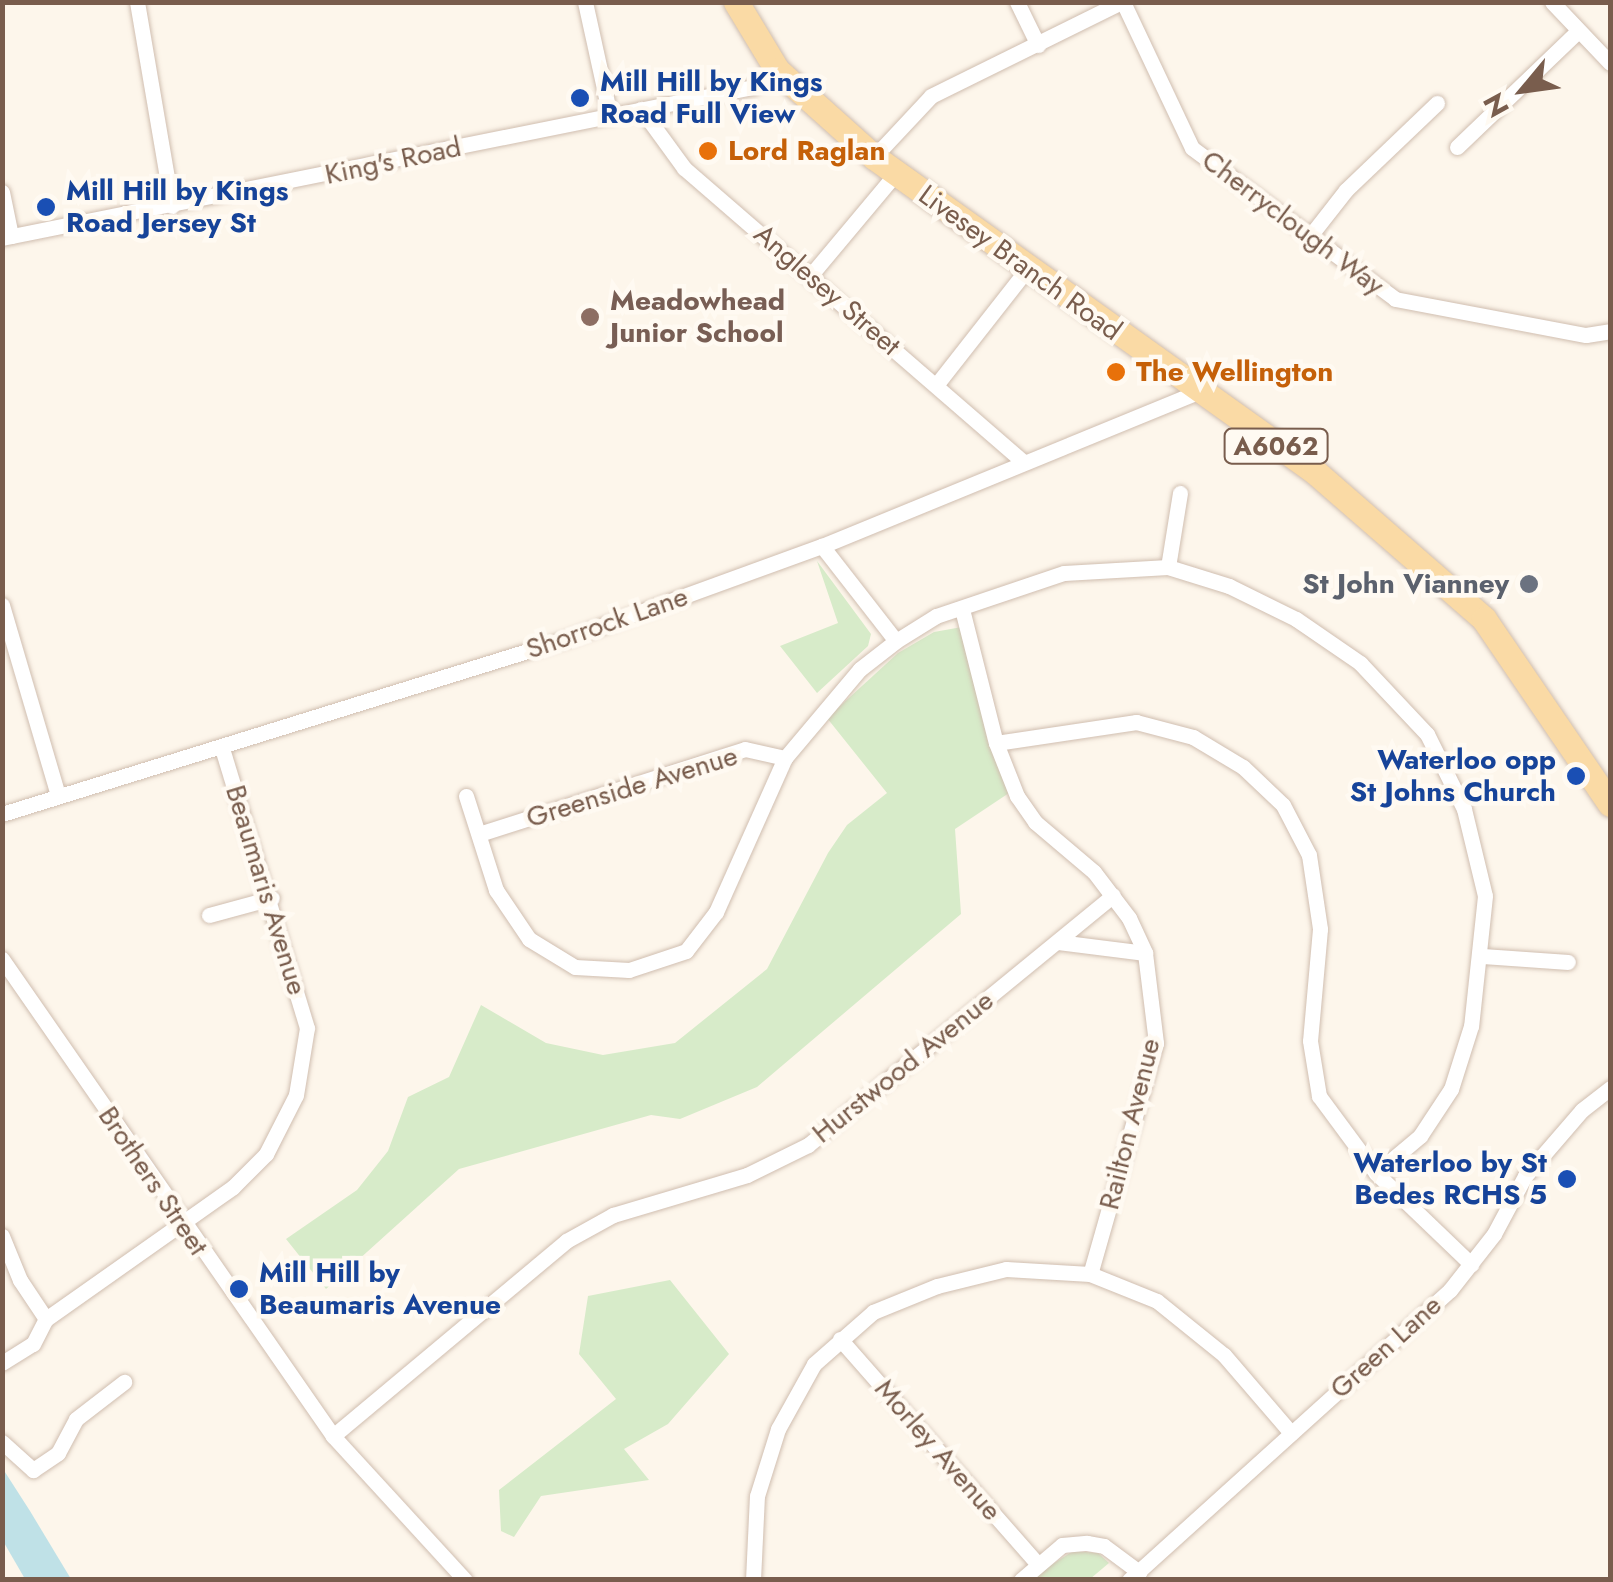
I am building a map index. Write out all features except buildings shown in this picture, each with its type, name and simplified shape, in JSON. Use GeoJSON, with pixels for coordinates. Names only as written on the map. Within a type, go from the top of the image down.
{"type":"FeatureCollection","features":[{"type":"Feature","properties":{"kind":"main road","name":"Livesey Branch Road"},"geometry":{"type":"LineString","coordinates":[[736,2],[777,70],[874,157],[1198,392],[1314,471],[1484,619],[1610,804]]}},
{"type":"Feature","properties":{"kind":"street"},"geometry":{"type":"LineString","coordinates":[[137,2],[172,206]]}},
{"type":"Feature","properties":{"kind":"street"},"geometry":{"type":"LineString","coordinates":[[585,2],[610,116]]}},
{"type":"Feature","properties":{"kind":"street"},"geometry":{"type":"LineString","coordinates":[[1018,2],[1038,45]]}},
{"type":"Feature","properties":{"kind":"street"},"geometry":{"type":"LineString","coordinates":[[874,157],[931,96],[1122,2]]}},
{"type":"Feature","properties":{"kind":"street","name":"Cherryclough Way"},"geometry":{"type":"LineString","coordinates":[[1122,2],[1192,148],[1396,299],[1586,335],[1610,331]]}},
{"type":"Feature","properties":{"kind":"street"},"geometry":{"type":"LineString","coordinates":[[1552,2],[1610,63]]}},
{"type":"Feature","properties":{"kind":"street"},"geometry":{"type":"LineString","coordinates":[[1457,147],[1578,30]]}},
{"type":"Feature","properties":{"kind":"street","name":"King's Road"},"geometry":{"type":"LineString","coordinates":[[7,238],[753,87],[777,70]]}},
{"type":"Feature","properties":{"kind":"street"},"geometry":{"type":"LineString","coordinates":[[1310,236],[1346,190],[1437,102]]}},
{"type":"Feature","properties":{"kind":"street","name":"Anglesey Street"},"geometry":{"type":"LineString","coordinates":[[641,109],[684,168],[1024,462]]}},
{"type":"Feature","properties":{"kind":"street"},"geometry":{"type":"LineString","coordinates":[[810,276],[896,173]]}},
{"type":"Feature","properties":{"kind":"street"},"geometry":{"type":"LineString","coordinates":[[2,192],[7,238]]}},
{"type":"Feature","properties":{"kind":"street"},"geometry":{"type":"LineString","coordinates":[[937,384],[1028,268]]}},
{"type":"Feature","properties":{"kind":"street","name":"Shorrock Lane"},"geometry":{"type":"LineString","coordinates":[[2,814],[222,749],[566,638],[822,546],[1198,392]]}},
{"type":"Feature","properties":{"kind":"street"},"geometry":{"type":"LineString","coordinates":[[1168,567],[1180,493]]}},
{"type":"Feature","properties":{"kind":"street"},"geometry":{"type":"LineString","coordinates":[[822,546],[896,641]]}},
{"type":"Feature","properties":{"kind":"street","name":"Greenside Avenue"},"geometry":{"type":"LineString","coordinates":[[466,796],[496,890],[529,939],[575,968],[628,970],[686,951],[716,912],[785,758],[860,668],[896,641],[936,616],[1064,572],[1168,567],[1229,586],[1296,619],[1360,664],[1427,734],[1464,808],[1485,896],[1483,956],[1451,1090],[1420,1136],[1376,1173]]}},
{"type":"Feature","properties":{"kind":"street"},"geometry":{"type":"LineString","coordinates":[[2,605],[58,795]]}},
{"type":"Feature","properties":{"kind":"street","name":"Railton Avenue"},"geometry":{"type":"LineString","coordinates":[[962,609],[1008,779],[1036,822],[1113,895],[1145,954],[1156,1043],[1090,1274]]}},
{"type":"Feature","properties":{"kind":"street"},"geometry":{"type":"LineString","coordinates":[[996,744],[1136,722],[1193,737],[1243,767],[1283,806],[1308,855],[1320,929],[1310,1041],[1319,1096],[1376,1173],[1471,1264]]}},
{"type":"Feature","properties":{"kind":"street","name":"Beaumaris Avenue"},"geometry":{"type":"LineString","coordinates":[[46,1318],[83,1298],[180,1222],[233,1187],[266,1154],[296,1095],[307,1028],[272,898],[222,749]]}},
{"type":"Feature","properties":{"kind":"street","name":"Greenside Avenue"},"geometry":{"type":"LineString","coordinates":[[479,834],[745,749],[785,758]]}},
{"type":"Feature","properties":{"kind":"street","name":"Hurstwood Avenue"},"geometry":{"type":"LineString","coordinates":[[332,1436],[566,1241],[613,1215],[746,1175],[808,1145],[1113,895]]}},
{"type":"Feature","properties":{"kind":"street"},"geometry":{"type":"LineString","coordinates":[[209,915],[272,898]]}},
{"type":"Feature","properties":{"kind":"street"},"geometry":{"type":"LineString","coordinates":[[1058,942],[1145,954]]}},
{"type":"Feature","properties":{"kind":"street"},"geometry":{"type":"LineString","coordinates":[[1483,956],[1568,962]]}},
{"type":"Feature","properties":{"kind":"street","name":"Brothers Street"},"geometry":{"type":"LineString","coordinates":[[2,960],[332,1436],[465,1580]]}},
{"type":"Feature","properties":{"kind":"street","name":"Green Lane"},"geometry":{"type":"LineString","coordinates":[[1134,1576],[1471,1264],[1525,1176],[1582,1110],[1610,1088]]}},
{"type":"Feature","properties":{"kind":"street"},"geometry":{"type":"LineString","coordinates":[[2,1236],[20,1280],[46,1318],[33,1344],[2,1363]]}},
{"type":"Feature","properties":{"kind":"street"},"geometry":{"type":"LineString","coordinates":[[749,1579],[757,1496],[778,1428],[814,1364],[873,1312],[938,1286],[1006,1269],[1090,1274],[1156,1301],[1197,1333],[1291,1433]]}},
{"type":"Feature","properties":{"kind":"street","name":"Morley Avenue"},"geometry":{"type":"LineString","coordinates":[[840,1338],[1036,1562]]}},
{"type":"Feature","properties":{"kind":"street"},"geometry":{"type":"LineString","coordinates":[[2,1442],[33,1470],[58,1453],[76,1419],[124,1382]]}},
{"type":"Feature","properties":{"kind":"street"},"geometry":{"type":"LineString","coordinates":[[1021,1580],[1036,1562],[1062,1545],[1087,1543],[1104,1546],[1134,1576]]}},
{"type":"Feature","properties":{"kind":"green space"},"geometry":{"type":"Polygon","coordinates":[[[817,561],[871,634],[868,646],[817,693],[780,646],[838,623],[817,561]]]}},
{"type":"Feature","properties":{"kind":"green space"},"geometry":{"type":"Polygon","coordinates":[[[962,627],[988,742],[1009,793],[955,829],[961,914],[757,1087],[680,1119],[651,1115],[459,1169],[326,1289],[286,1239],[357,1190],[388,1151],[408,1097],[449,1077],[481,1005],[546,1043],[603,1055],[675,1043],[767,969],[828,853],[847,825],[887,793],[827,718],[898,653],[934,632],[962,627]]]}},
{"type":"Feature","properties":{"kind":"green space"},"geometry":{"type":"Polygon","coordinates":[[[670,1280],[729,1354],[668,1424],[624,1449],[649,1480],[541,1496],[514,1537],[501,1531],[499,1490],[616,1399],[579,1354],[588,1296],[670,1280]]]}},
{"type":"Feature","properties":{"kind":"green space"},"geometry":{"type":"Polygon","coordinates":[[[1073,1551],[1098,1553],[1109,1563],[1090,1579],[1028,1580],[1073,1551]]]}},
{"type":"Feature","properties":{"kind":"water"},"geometry":{"type":"Polygon","coordinates":[[[3,1469],[71,1579],[25,1579],[3,1541],[3,1469]]]}},
{"type":"Feature","properties":{"kind":"place","name":"Mill Hill by Kings Road Full View"},"geometry":{"type":"Point","coordinates":[580,98]}},
{"type":"Feature","properties":{"kind":"place","name":"Lord Raglan"},"geometry":{"type":"Point","coordinates":[708,151]}},
{"type":"Feature","properties":{"kind":"place","name":"Mill Hill by Kings Road Jersey St"},"geometry":{"type":"Point","coordinates":[46,207]}},
{"type":"Feature","properties":{"kind":"place","name":"Meadowhead Junior School"},"geometry":{"type":"Point","coordinates":[590,317]}},
{"type":"Feature","properties":{"kind":"place","name":"The Wellington"},"geometry":{"type":"Point","coordinates":[1116,372]}},
{"type":"Feature","properties":{"kind":"place","name":"St John Vianney"},"geometry":{"type":"Point","coordinates":[1529,584]}},
{"type":"Feature","properties":{"kind":"place","name":"Waterloo opp St Johns Church"},"geometry":{"type":"Point","coordinates":[1576,776]}},
{"type":"Feature","properties":{"kind":"place","name":"Waterloo by St Bedes RCHS 5"},"geometry":{"type":"Point","coordinates":[1567,1179]}},
{"type":"Feature","properties":{"kind":"place","name":"Mill Hill by Beaumaris Avenue"},"geometry":{"type":"Point","coordinates":[239,1289]}}]}
